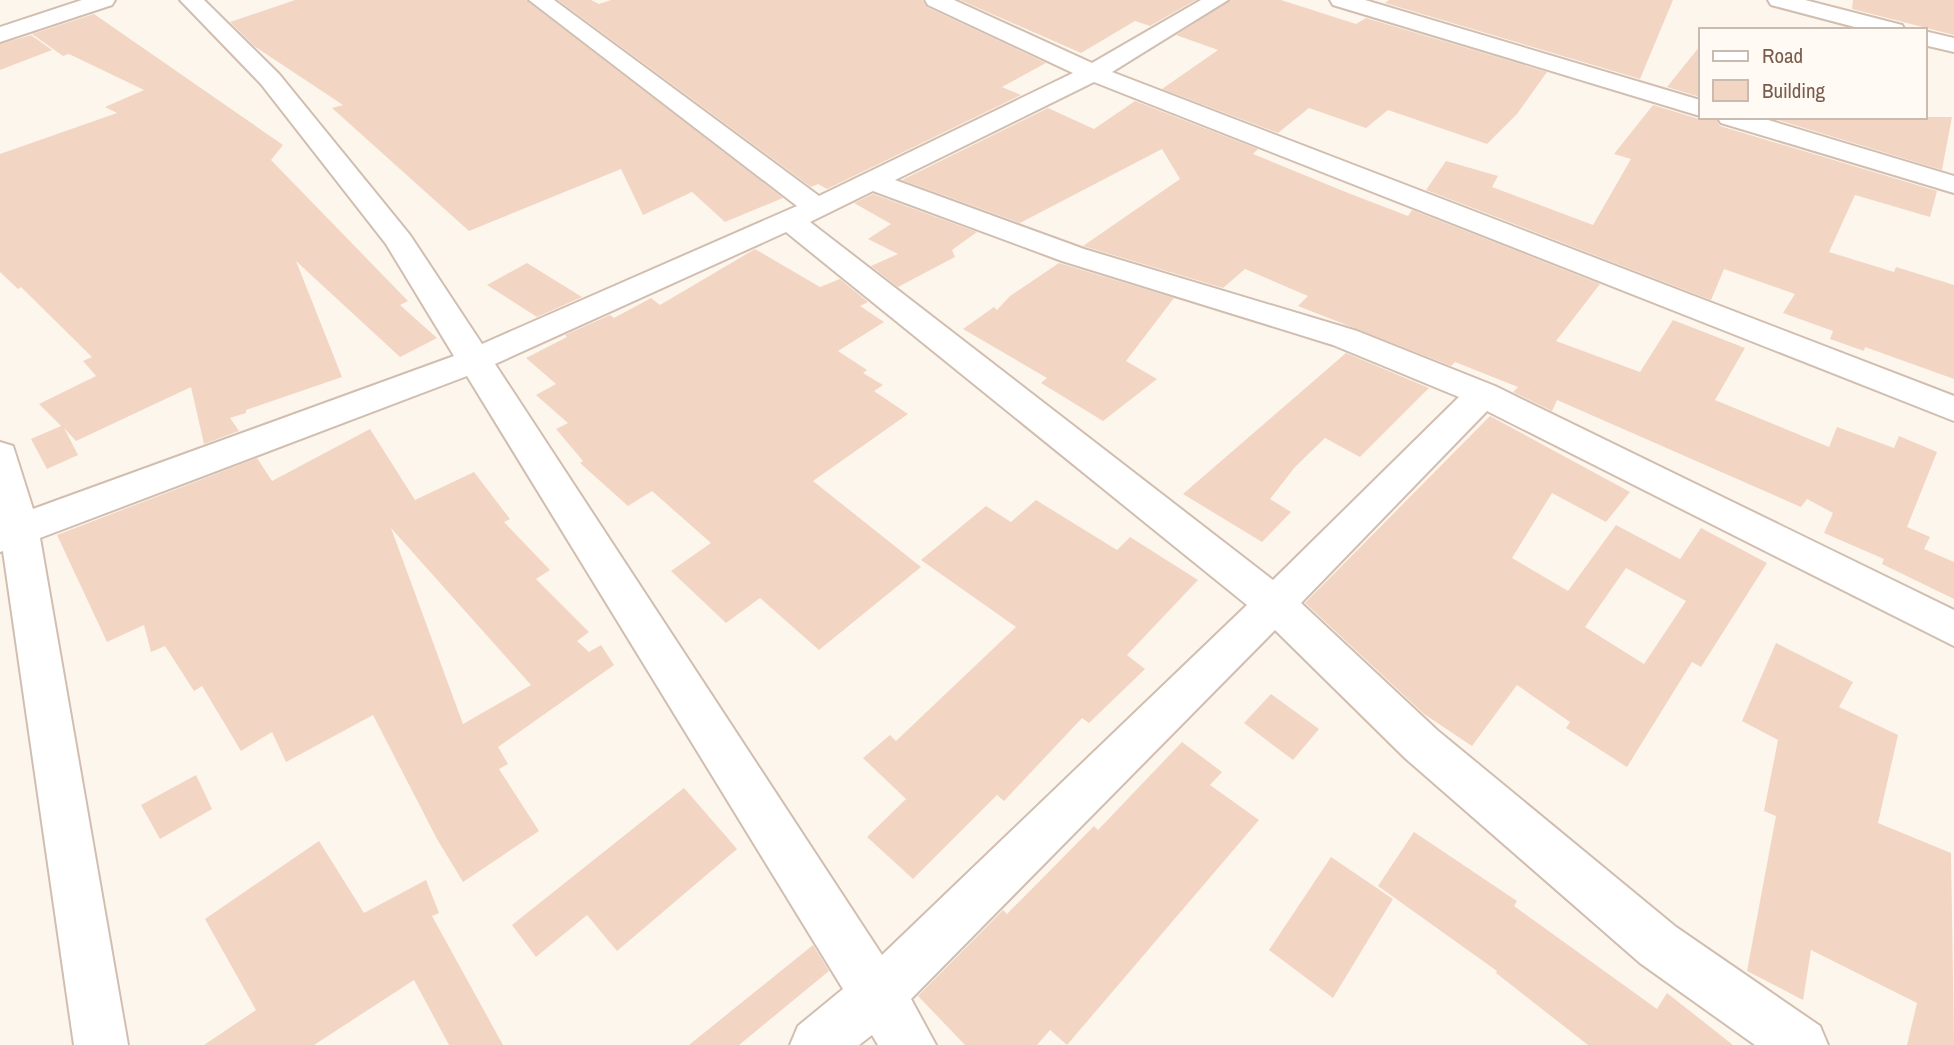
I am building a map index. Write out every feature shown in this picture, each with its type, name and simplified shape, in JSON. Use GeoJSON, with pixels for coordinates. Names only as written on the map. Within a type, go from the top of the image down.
{"type":"FeatureCollection","features":[{"type":"Feature","properties":{"kind":"street"},"geometry":{"type":"LineString","coordinates":[[0,35],[104,0]]}},
{"type":"Feature","properties":{"kind":"street"},"geometry":{"type":"LineString","coordinates":[[191,0],[270,79],[399,241],[909,1045]]}},
{"type":"Feature","properties":{"kind":"street"},"geometry":{"type":"LineString","coordinates":[[540,0],[1275,604],[1421,744],[1658,945],[1801,1045]]}},
{"type":"Feature","properties":{"kind":"street"},"geometry":{"type":"LineString","coordinates":[[936,0],[1093,73],[1954,409]]}},
{"type":"Feature","properties":{"kind":"street"},"geometry":{"type":"LineString","coordinates":[[10,533],[473,361],[872,181],[1093,73],[1217,0]]}},
{"type":"Feature","properties":{"kind":"street"},"geometry":{"type":"LineString","coordinates":[[1340,0],[1699,108]]}},
{"type":"Feature","properties":{"kind":"street"},"geometry":{"type":"LineString","coordinates":[[1779,0],[1886,28]]}},
{"type":"Feature","properties":{"kind":"street"},"geometry":{"type":"LineString","coordinates":[[1926,38],[1954,45]]}},
{"type":"Feature","properties":{"kind":"street"},"geometry":{"type":"LineString","coordinates":[[1737,119],[1954,185]]}},
{"type":"Feature","properties":{"kind":"street"},"geometry":{"type":"LineString","coordinates":[[872,181],[1073,254],[1345,338],[1483,394],[1954,629]]}},
{"type":"Feature","properties":{"kind":"street"},"geometry":{"type":"LineString","coordinates":[[817,1045],[878,995],[1275,604],[1483,394]]}},
{"type":"Feature","properties":{"kind":"street"},"geometry":{"type":"LineString","coordinates":[[0,455],[10,533],[101,1045]]}},
{"type":"Feature","properties":{"kind":"building"},"geometry":{"type":"Polygon","coordinates":[[[295,0],[526,0],[783,198],[725,222],[692,192],[643,215],[621,169],[469,231],[332,108],[343,105],[254,46],[230,22],[295,0]]]}},
{"type":"Feature","properties":{"kind":"building"},"geometry":{"type":"Polygon","coordinates":[[[558,0],[591,0],[599,4],[611,0],[922,0],[927,7],[1046,63],[1002,87],[1021,95],[827,189],[818,184],[811,187],[558,0]]]}},
{"type":"Feature","properties":{"kind":"building"},"geometry":{"type":"Polygon","coordinates":[[[960,0],[1196,0],[1150,26],[1135,21],[1081,53],[960,0]]]}},
{"type":"Feature","properties":{"kind":"building"},"geometry":{"type":"Polygon","coordinates":[[[1230,0],[1281,0],[1356,24],[1366,18],[1547,72],[1517,114],[1487,144],[1388,110],[1366,128],[1309,108],[1278,133],[1162,89],[1218,50],[1176,35],[1230,0]]]}},
{"type":"Feature","properties":{"kind":"building"},"geometry":{"type":"Polygon","coordinates":[[[1389,0],[1673,0],[1640,79],[1385,3],[1389,0]]]}},
{"type":"Feature","properties":{"kind":"building"},"geometry":{"type":"Polygon","coordinates":[[[1853,0],[1954,0],[1954,35],[1852,9],[1853,0]]]}},
{"type":"Feature","properties":{"kind":"building"},"geometry":{"type":"Polygon","coordinates":[[[94,14],[283,145],[271,160],[408,301],[400,305],[437,338],[400,357],[296,261],[342,377],[246,410],[246,413],[230,418],[239,431],[204,444],[191,387],[76,441],[64,428],[78,455],[47,469],[31,439],[61,426],[39,404],[96,376],[83,361],[92,357],[21,287],[18,289],[0,272],[0,154],[117,113],[105,107],[144,90],[69,54],[63,56],[32,34],[94,14]]]}},
{"type":"Feature","properties":{"kind":"building"},"geometry":{"type":"Polygon","coordinates":[[[31,35],[52,50],[0,70],[0,44],[31,35]]]}},
{"type":"Feature","properties":{"kind":"building"},"geometry":{"type":"Polygon","coordinates":[[[1699,47],[1699,97],[1667,87],[1699,47]]]}},
{"type":"Feature","properties":{"kind":"building"},"geometry":{"type":"Polygon","coordinates":[[[1135,101],[1258,149],[1253,154],[1348,193],[1408,216],[1412,210],[1600,284],[1556,341],[1640,372],[1673,320],[1745,348],[1715,400],[1829,447],[1837,427],[1894,448],[1899,436],[1937,452],[1907,527],[1930,537],[1924,549],[1954,562],[1954,599],[1882,564],[1884,559],[1824,533],[1833,513],[1807,499],[1801,507],[1557,400],[1552,411],[1513,392],[1518,387],[1455,362],[1451,366],[1298,306],[1308,296],[1245,269],[1223,288],[1083,246],[1180,179],[1162,149],[1020,223],[902,180],[1048,108],[1094,129],[1135,101]]]}},
{"type":"Feature","properties":{"kind":"building"},"geometry":{"type":"Polygon","coordinates":[[[1653,105],[1699,119],[1716,119],[1720,126],[1937,191],[1930,217],[1855,195],[1829,252],[1894,272],[1896,267],[1954,285],[1954,379],[1865,347],[1864,351],[1830,339],[1833,331],[1783,313],[1795,294],[1724,269],[1711,300],[1426,190],[1446,161],[1498,176],[1492,187],[1593,225],[1631,159],[1614,154],[1653,105]]]}},
{"type":"Feature","properties":{"kind":"building"},"geometry":{"type":"Polygon","coordinates":[[[1952,117],[1942,170],[1775,119],[1952,117]]]}},
{"type":"Feature","properties":{"kind":"building"},"geometry":{"type":"Polygon","coordinates":[[[873,194],[977,232],[952,250],[955,257],[898,287],[871,266],[898,254],[868,239],[891,224],[854,203],[873,194]]]}},
{"type":"Feature","properties":{"kind":"building"},"geometry":{"type":"Polygon","coordinates":[[[755,249],[820,287],[840,279],[868,302],[860,306],[884,322],[838,351],[867,370],[863,373],[883,385],[874,391],[908,414],[813,481],[921,567],[819,650],[760,598],[726,623],[671,571],[711,543],[652,491],[628,506],[580,463],[583,461],[556,429],[568,423],[536,395],[556,384],[526,358],[567,337],[565,335],[610,315],[614,318],[651,298],[660,305],[755,249]]]}},
{"type":"Feature","properties":{"kind":"building"},"geometry":{"type":"Polygon","coordinates":[[[527,263],[582,297],[537,317],[487,285],[527,263]]]}},
{"type":"Feature","properties":{"kind":"building"},"geometry":{"type":"Polygon","coordinates":[[[1059,263],[1174,298],[1126,361],[1157,379],[1103,421],[1041,383],[1047,378],[963,329],[994,307],[997,310],[1010,296],[1059,263]]]}},
{"type":"Feature","properties":{"kind":"building"},"geometry":{"type":"Polygon","coordinates":[[[1346,353],[1429,388],[1360,457],[1325,438],[1295,467],[1270,499],[1291,512],[1262,542],[1183,494],[1346,353]]]}},
{"type":"Feature","properties":{"kind":"building"},"geometry":{"type":"Polygon","coordinates":[[[1490,416],[1630,492],[1606,522],[1552,493],[1512,558],[1568,591],[1616,525],[1680,559],[1701,528],[1767,563],[1701,667],[1692,662],[1627,767],[1566,728],[1570,722],[1517,685],[1472,746],[1424,714],[1305,603],[1490,416]],[[1626,568],[1585,627],[1644,664],[1686,601],[1626,568]]]}},
{"type":"Feature","properties":{"kind":"building"},"geometry":{"type":"Polygon","coordinates":[[[370,429],[415,500],[474,472],[510,519],[504,522],[550,570],[536,579],[589,632],[577,641],[589,652],[601,645],[614,665],[498,747],[508,764],[499,769],[539,831],[463,882],[437,839],[373,715],[286,762],[272,732],[241,751],[202,686],[194,691],[165,646],[151,652],[144,625],[107,642],[57,535],[257,458],[272,481],[370,429]],[[391,528],[463,724],[531,685],[391,528]]]}},
{"type":"Feature","properties":{"kind":"building"},"geometry":{"type":"Polygon","coordinates":[[[1036,500],[1117,550],[1130,537],[1198,580],[1127,655],[1145,669],[1089,723],[1082,718],[1004,801],[997,795],[913,879],[867,837],[906,799],[863,758],[890,735],[896,741],[1016,627],[921,560],[986,506],[1011,522],[1036,500]]]}},
{"type":"Feature","properties":{"kind":"building"},"geometry":{"type":"Polygon","coordinates":[[[1776,643],[1853,682],[1839,707],[1898,735],[1878,823],[1951,853],[1954,1045],[1907,1045],[1917,1003],[1811,950],[1803,1000],[1747,971],[1776,816],[1764,811],[1778,740],[1742,721],[1776,643]]]}},
{"type":"Feature","properties":{"kind":"building"},"geometry":{"type":"Polygon","coordinates":[[[1271,694],[1319,729],[1293,760],[1244,723],[1271,694]]]}},
{"type":"Feature","properties":{"kind":"building"},"geometry":{"type":"Polygon","coordinates":[[[1182,742],[1222,772],[1210,785],[1259,820],[1067,1045],[1050,1030],[1037,1045],[965,1045],[918,996],[1003,910],[1007,914],[1094,826],[1098,830],[1182,742]]]}},
{"type":"Feature","properties":{"kind":"building"},"geometry":{"type":"Polygon","coordinates":[[[196,775],[212,809],[160,839],[141,805],[196,775]]]}},
{"type":"Feature","properties":{"kind":"building"},"geometry":{"type":"Polygon","coordinates":[[[684,788],[737,849],[617,951],[587,915],[536,957],[512,925],[684,788]]]}},
{"type":"Feature","properties":{"kind":"building"},"geometry":{"type":"Polygon","coordinates":[[[1414,832],[1517,901],[1514,906],[1657,1009],[1667,993],[1733,1045],[1588,1045],[1496,973],[1497,971],[1378,886],[1414,832]]]}},
{"type":"Feature","properties":{"kind":"building"},"geometry":{"type":"Polygon","coordinates":[[[319,841],[364,913],[426,880],[439,913],[432,916],[503,1045],[449,1045],[414,980],[314,1045],[204,1045],[256,1010],[205,919],[319,841]]]}},
{"type":"Feature","properties":{"kind":"building"},"geometry":{"type":"Polygon","coordinates":[[[1331,857],[1393,899],[1333,998],[1269,950],[1331,857]]]}},
{"type":"Feature","properties":{"kind":"building"},"geometry":{"type":"Polygon","coordinates":[[[813,945],[829,971],[739,1045],[689,1045],[813,945]]]}}]}
